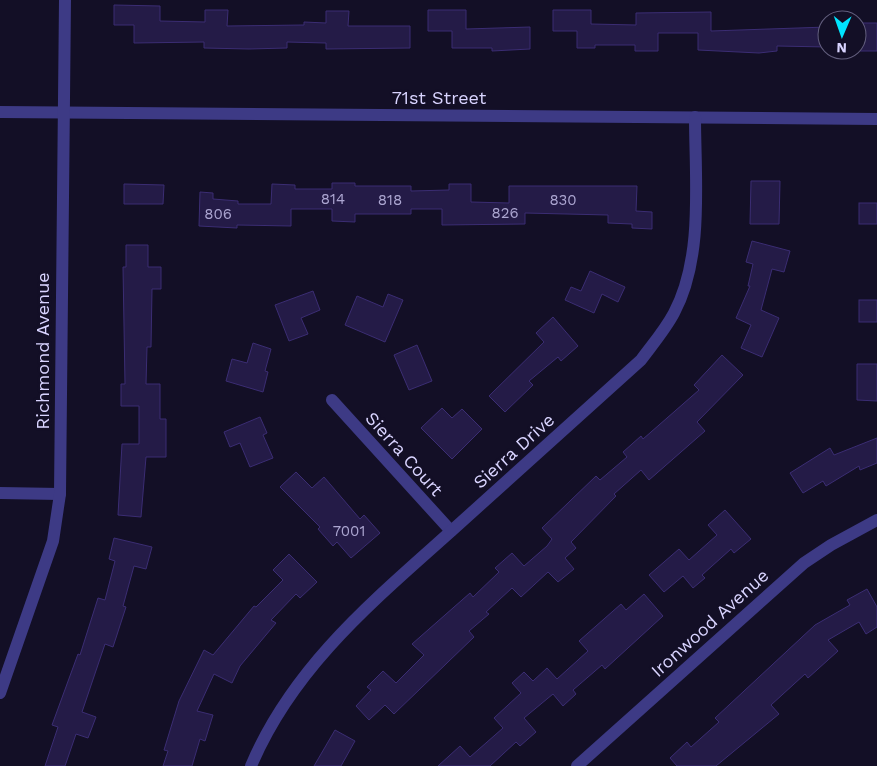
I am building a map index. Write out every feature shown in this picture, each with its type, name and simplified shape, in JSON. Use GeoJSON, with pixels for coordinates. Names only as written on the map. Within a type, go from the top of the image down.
{"type":"FeatureCollection","features":[{"type":"Feature","properties":{"kind":"street","name":"Richmond Avenue"},"geometry":{"type":"LineString","coordinates":[[0,693],[53,541],[60,494],[65,0]]}},
{"type":"Feature","properties":{"kind":"street","name":"71st Street"},"geometry":{"type":"LineString","coordinates":[[0,112],[877,119]]}},
{"type":"Feature","properties":{"kind":"street","name":"Sierra Drive"},"geometry":{"type":"LineString","coordinates":[[251,766],[275,718],[295,688],[323,652],[348,625],[641,360],[674,313],[683,292],[692,257],[695,117]]}},
{"type":"Feature","properties":{"kind":"street","name":"Sierra Court"},"geometry":{"type":"LineString","coordinates":[[332,400],[451,531]]}},
{"type":"Feature","properties":{"kind":"street"},"geometry":{"type":"LineString","coordinates":[[0,494],[60,494]]}},
{"type":"Feature","properties":{"kind":"street","name":"Ironwood Avenue"},"geometry":{"type":"LineString","coordinates":[[578,766],[804,564],[843,538],[877,520]]}},
{"type":"Feature","properties":{"kind":"building"},"geometry":{"type":"Polygon","coordinates":[[[114,5],[160,6],[160,21],[205,22],[205,10],[228,10],[227,26],[304,25],[304,22],[326,23],[326,11],[349,11],[348,26],[410,26],[410,48],[326,49],[326,43],[287,42],[287,48],[249,49],[204,48],[204,42],[134,43],[134,25],[114,25],[114,5]]]}},
{"type":"Feature","properties":{"kind":"building"},"geometry":{"type":"Polygon","coordinates":[[[428,10],[466,10],[466,29],[530,27],[530,49],[492,51],[492,48],[452,48],[452,31],[428,31],[428,10]]]}},
{"type":"Feature","properties":{"kind":"building"},"geometry":{"type":"Polygon","coordinates":[[[553,10],[591,10],[591,24],[636,25],[636,13],[711,12],[711,31],[817,27],[817,47],[777,46],[777,51],[759,53],[698,50],[698,33],[658,33],[658,51],[635,51],[635,45],[595,45],[595,48],[577,48],[577,31],[553,31],[553,10]]]}},
{"type":"Feature","properties":{"kind":"building"},"geometry":{"type":"Polygon","coordinates":[[[867,23],[877,23],[877,51],[867,51],[867,23]]]}},
{"type":"Feature","properties":{"kind":"building"},"geometry":{"type":"Polygon","coordinates":[[[751,181],[780,181],[779,224],[750,224],[751,181]]]}},
{"type":"Feature","properties":{"kind":"building"},"geometry":{"type":"Polygon","coordinates":[[[332,183],[355,183],[355,186],[411,186],[411,191],[449,190],[449,184],[471,184],[471,202],[509,203],[509,186],[637,186],[636,211],[652,212],[652,229],[632,228],[632,224],[608,223],[608,215],[525,213],[525,224],[442,225],[442,209],[411,209],[411,214],[355,214],[355,222],[332,221],[332,209],[291,209],[291,226],[237,225],[237,228],[199,226],[200,192],[213,193],[213,199],[238,201],[238,204],[271,204],[272,184],[295,185],[295,189],[332,189],[332,183]]]}},
{"type":"Feature","properties":{"kind":"building"},"geometry":{"type":"Polygon","coordinates":[[[124,184],[164,185],[163,204],[124,204],[124,184]]]}},
{"type":"Feature","properties":{"kind":"building"},"geometry":{"type":"Polygon","coordinates":[[[859,203],[877,203],[877,224],[859,224],[859,203]]]}},
{"type":"Feature","properties":{"kind":"building"},"geometry":{"type":"Polygon","coordinates":[[[752,241],[790,251],[784,272],[772,269],[761,310],[779,318],[762,357],[741,348],[751,325],[736,318],[750,286],[748,286],[753,264],[746,262],[752,241]]]}},
{"type":"Feature","properties":{"kind":"building"},"geometry":{"type":"Polygon","coordinates":[[[126,245],[148,245],[148,267],[161,267],[161,289],[152,289],[151,347],[147,347],[146,384],[160,384],[160,419],[166,419],[166,457],[146,457],[141,517],[118,515],[122,444],[139,444],[139,406],[121,406],[121,384],[125,384],[123,267],[126,267],[126,245]]]}},
{"type":"Feature","properties":{"kind":"building"},"geometry":{"type":"Polygon","coordinates":[[[590,271],[625,287],[618,302],[602,294],[594,313],[565,300],[571,287],[581,291],[590,271]]]}},
{"type":"Feature","properties":{"kind":"building"},"geometry":{"type":"Polygon","coordinates":[[[313,291],[320,310],[301,318],[308,334],[289,341],[275,305],[313,291]]]}},
{"type":"Feature","properties":{"kind":"building"},"geometry":{"type":"Polygon","coordinates":[[[388,294],[403,300],[385,342],[345,325],[357,296],[383,307],[388,294]]]}},
{"type":"Feature","properties":{"kind":"building"},"geometry":{"type":"Polygon","coordinates":[[[859,300],[877,300],[877,322],[859,322],[859,300]]]}},
{"type":"Feature","properties":{"kind":"building"},"geometry":{"type":"Polygon","coordinates":[[[553,317],[578,346],[561,361],[558,357],[529,381],[533,385],[505,412],[489,396],[544,342],[536,333],[553,317]]]}},
{"type":"Feature","properties":{"kind":"building"},"geometry":{"type":"Polygon","coordinates":[[[253,343],[271,349],[265,371],[268,372],[263,392],[226,381],[232,359],[247,363],[253,343]]]}},
{"type":"Feature","properties":{"kind":"building"},"geometry":{"type":"Polygon","coordinates":[[[417,345],[432,381],[409,390],[394,355],[417,345]]]}},
{"type":"Feature","properties":{"kind":"building"},"geometry":{"type":"Polygon","coordinates":[[[722,355],[743,375],[697,422],[705,431],[649,480],[641,470],[614,494],[616,496],[571,542],[576,548],[565,558],[574,569],[558,582],[548,572],[521,597],[512,588],[486,612],[489,614],[469,631],[474,637],[394,714],[385,705],[369,720],[356,706],[371,690],[367,687],[383,671],[396,683],[424,655],[412,644],[470,593],[473,597],[499,572],[495,568],[512,553],[524,566],[547,546],[552,539],[542,528],[596,476],[600,480],[627,457],[623,452],[641,436],[643,439],[699,390],[694,385],[722,355]]]}},
{"type":"Feature","properties":{"kind":"building"},"geometry":{"type":"Polygon","coordinates":[[[857,364],[877,364],[877,401],[857,400],[857,364]]]}},
{"type":"Feature","properties":{"kind":"building"},"geometry":{"type":"Polygon","coordinates":[[[442,408],[452,418],[462,409],[482,429],[452,459],[421,428],[442,408]]]}},
{"type":"Feature","properties":{"kind":"building"},"geometry":{"type":"Polygon","coordinates":[[[260,417],[267,433],[263,435],[273,458],[250,467],[240,443],[230,447],[224,432],[260,417]]]}},
{"type":"Feature","properties":{"kind":"building"},"geometry":{"type":"Polygon","coordinates":[[[877,438],[877,463],[860,470],[859,466],[826,486],[823,481],[803,493],[790,473],[830,448],[834,455],[877,438]]]}},
{"type":"Feature","properties":{"kind":"building"},"geometry":{"type":"Polygon","coordinates":[[[296,472],[312,488],[324,477],[360,519],[364,515],[380,533],[351,558],[337,542],[333,546],[318,529],[320,527],[280,487],[296,472]]]}},
{"type":"Feature","properties":{"kind":"building"},"geometry":{"type":"Polygon","coordinates":[[[725,510],[751,539],[734,553],[731,549],[702,575],[705,578],[693,588],[683,576],[664,592],[649,575],[679,549],[689,560],[717,535],[708,525],[725,510]]]}},
{"type":"Feature","properties":{"kind":"building"},"geometry":{"type":"Polygon","coordinates":[[[114,538],[152,547],[146,569],[134,566],[123,606],[126,607],[113,647],[105,644],[82,712],[96,717],[88,738],[76,734],[65,766],[45,766],[58,727],[52,725],[78,654],[80,655],[98,598],[105,600],[115,561],[109,559],[114,538]]]}},
{"type":"Feature","properties":{"kind":"building"},"geometry":{"type":"Polygon","coordinates":[[[289,554],[317,582],[300,598],[296,594],[271,620],[276,623],[240,666],[232,683],[214,674],[197,711],[213,715],[205,741],[200,739],[192,766],[163,766],[168,751],[164,750],[179,701],[204,650],[213,655],[254,606],[256,607],[283,580],[273,570],[289,554]]]}},
{"type":"Feature","properties":{"kind":"building"},"geometry":{"type":"Polygon","coordinates":[[[867,589],[877,607],[877,627],[866,634],[859,622],[828,640],[838,651],[808,678],[805,674],[771,705],[779,714],[716,766],[677,766],[670,758],[687,742],[691,747],[719,722],[715,718],[815,625],[850,605],[847,600],[867,589]]]}},
{"type":"Feature","properties":{"kind":"building"},"geometry":{"type":"Polygon","coordinates":[[[644,594],[663,616],[605,669],[602,665],[573,690],[576,694],[563,706],[553,694],[524,718],[536,732],[520,746],[516,742],[490,766],[438,766],[460,746],[470,757],[503,728],[494,718],[521,693],[512,683],[524,672],[533,681],[547,668],[557,679],[588,651],[579,641],[621,604],[626,610],[644,594]]]}},
{"type":"Feature","properties":{"kind":"building"},"geometry":{"type":"Polygon","coordinates":[[[335,730],[355,741],[341,766],[314,766],[335,730]]]}}]}
